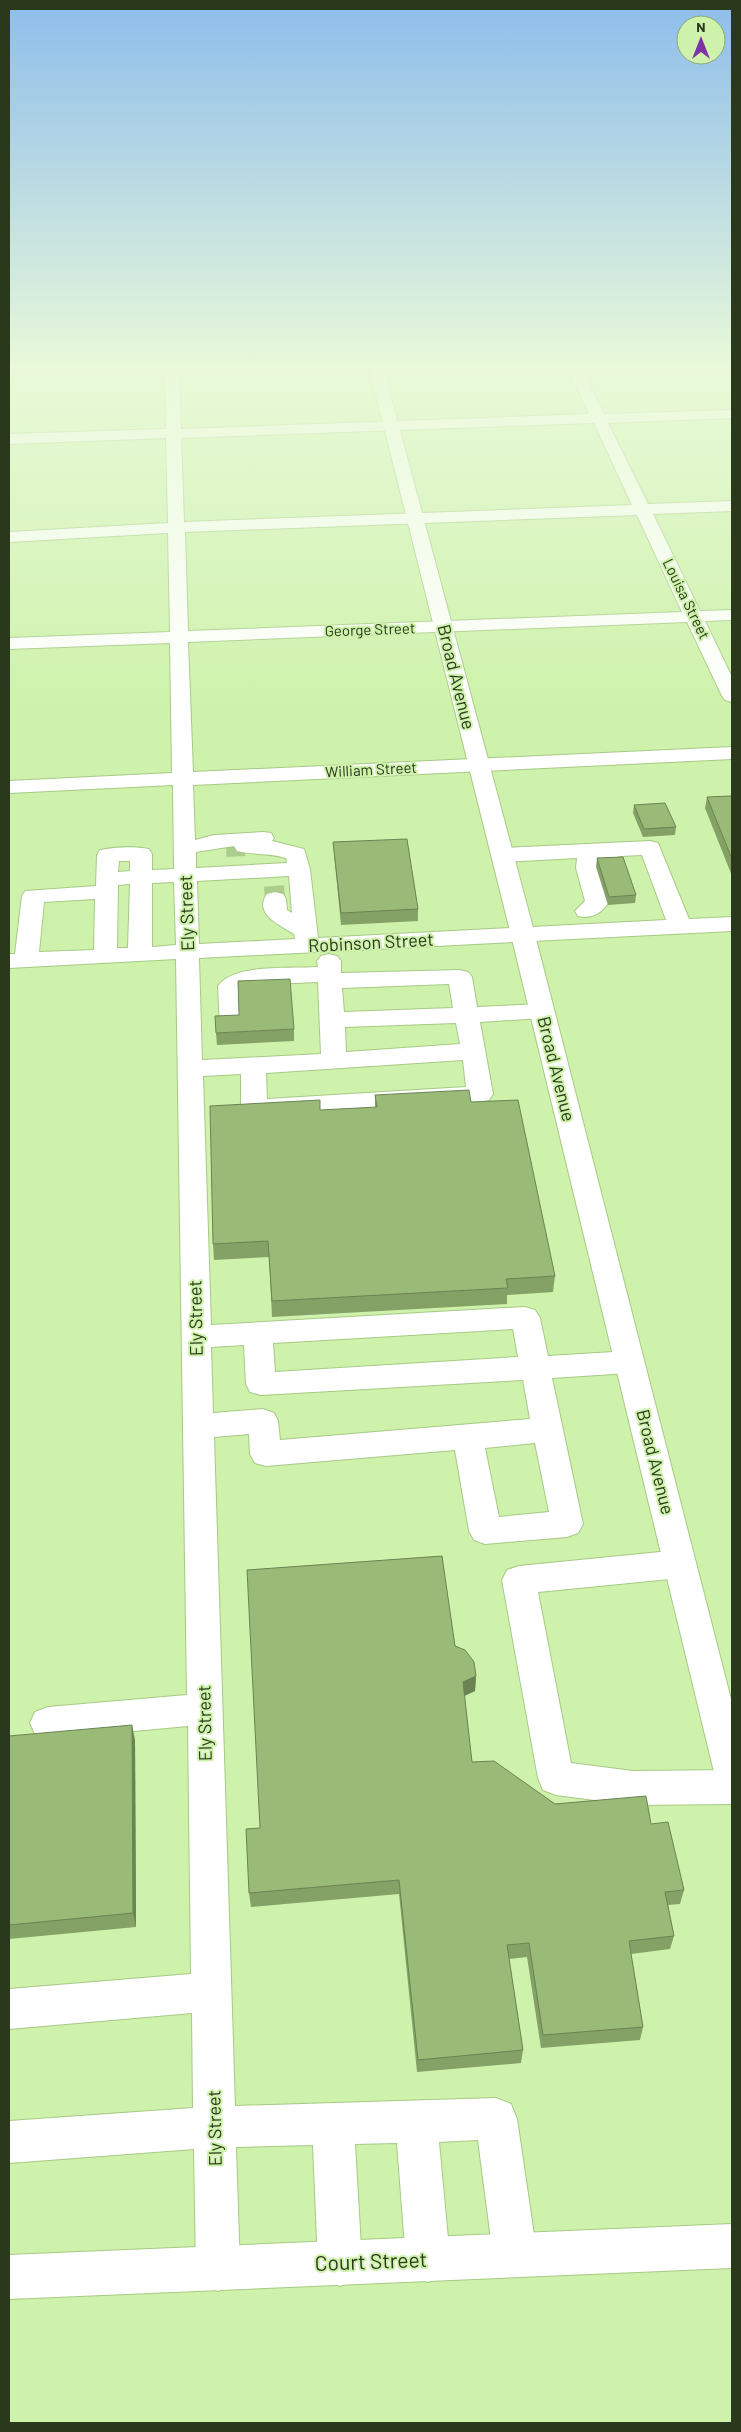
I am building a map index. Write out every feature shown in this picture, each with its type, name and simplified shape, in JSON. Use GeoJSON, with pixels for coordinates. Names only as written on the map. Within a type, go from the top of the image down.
{"type":"FeatureCollection","features":[{"type":"Feature","properties":{"kind":"street","name":"Ely Street"},"geometry":{"type":"LineString","coordinates":[[176,480],[183,779],[190,856],[188,952],[190,1068],[218,2269]]}},
{"type":"Feature","properties":{"kind":"street","name":"Broad Avenue"},"geometry":{"type":"LineString","coordinates":[[406,480],[523,935],[732,1772]]}},
{"type":"Feature","properties":{"kind":"street","name":"Louisa Street"},"geometry":{"type":"LineString","coordinates":[[628,480],[732,696]]}},
{"type":"Feature","properties":{"kind":"street"},"geometry":{"type":"LineString","coordinates":[[9,537],[177,526],[732,506]]}},
{"type":"Feature","properties":{"kind":"street","name":"George Street"},"geometry":{"type":"LineString","coordinates":[[9,644],[732,615]]}},
{"type":"Feature","properties":{"kind":"street","name":"William Street"},"geometry":{"type":"LineString","coordinates":[[9,787],[732,752]]}},
{"type":"Feature","properties":{"kind":"street"},"geometry":{"type":"LineString","coordinates":[[18,961],[32,896],[107,886],[142,878],[190,856],[214,841],[270,838],[288,842],[297,862],[314,941],[329,978],[334,1061]]}},
{"type":"Feature","properties":{"kind":"street"},"geometry":{"type":"LineString","coordinates":[[190,856],[236,847],[272,847],[297,862]]}},
{"type":"Feature","properties":{"kind":"street"},"geometry":{"type":"LineString","coordinates":[[502,855],[650,848],[676,917]]}},
{"type":"Feature","properties":{"kind":"street"},"geometry":{"type":"LineString","coordinates":[[589,919],[597,904],[587,868],[588,858],[596,854],[631,849]]}},
{"type":"Feature","properties":{"kind":"street"},"geometry":{"type":"LineString","coordinates":[[566,852],[589,919]]}},
{"type":"Feature","properties":{"kind":"street"},"geometry":{"type":"LineString","coordinates":[[190,856],[274,885]]}},
{"type":"Feature","properties":{"kind":"street"},"geometry":{"type":"LineString","coordinates":[[297,862],[274,885],[276,912],[314,941]]}},
{"type":"Feature","properties":{"kind":"street"},"geometry":{"type":"LineString","coordinates":[[140,954],[142,878]]}},
{"type":"Feature","properties":{"kind":"street"},"geometry":{"type":"LineString","coordinates":[[105,956],[107,886]]}},
{"type":"Feature","properties":{"kind":"street","name":"Robinson Street"},"geometry":{"type":"LineString","coordinates":[[18,961],[188,952],[314,941],[523,935],[589,919],[676,917],[732,924]]}},
{"type":"Feature","properties":{"kind":"street"},"geometry":{"type":"LineString","coordinates":[[460,977],[480,1094],[254,1108],[238,1051],[230,986],[244,978],[329,978],[460,977]]}},
{"type":"Feature","properties":{"kind":"street"},"geometry":{"type":"LineString","coordinates":[[331,1020],[542,1011]]}},
{"type":"Feature","properties":{"kind":"street"},"geometry":{"type":"LineString","coordinates":[[190,1068],[238,1051],[334,1061],[474,1051]]}},
{"type":"Feature","properties":{"kind":"street"},"geometry":{"type":"LineString","coordinates":[[196,1337],[525,1318],[567,1524],[485,1531],[468,1437]]}},
{"type":"Feature","properties":{"kind":"street"},"geometry":{"type":"LineString","coordinates":[[258,1333],[266,1454],[548,1430]]}},
{"type":"Feature","properties":{"kind":"street"},"geometry":{"type":"LineString","coordinates":[[261,1384],[629,1362]]}},
{"type":"Feature","properties":{"kind":"street"},"geometry":{"type":"LineString","coordinates":[[199,1426],[263,1421]]}},
{"type":"Feature","properties":{"kind":"street"},"geometry":{"type":"LineString","coordinates":[[680,1564],[519,1580],[556,1778],[633,1788],[732,1787]]}},
{"type":"Feature","properties":{"kind":"street"},"geometry":{"type":"LineString","coordinates":[[48,1723],[205,1709]]}},
{"type":"Feature","properties":{"kind":"street"},"geometry":{"type":"LineString","coordinates":[[9,2009],[211,1992]]}},
{"type":"Feature","properties":{"kind":"street"},"geometry":{"type":"LineString","coordinates":[[9,2142],[215,2127],[496,2119],[515,2256]]}},
{"type":"Feature","properties":{"kind":"street"},"geometry":{"type":"LineString","coordinates":[[416,2122],[428,2260]]}},
{"type":"Feature","properties":{"kind":"street"},"geometry":{"type":"LineString","coordinates":[[333,2124],[340,2264]]}},
{"type":"Feature","properties":{"kind":"street","name":"Court Street"},"geometry":{"type":"LineString","coordinates":[[9,2277],[732,2246]]}},
{"type":"Feature","properties":{"kind":"building"},"geometry":{"type":"Polygon","coordinates":[[[732,796],[732,859],[707,797],[732,796]]]}},
{"type":"Feature","properties":{"kind":"building"},"geometry":{"type":"Polygon","coordinates":[[[665,803],[676,827],[644,829],[634,805],[665,803]]]}},
{"type":"Feature","properties":{"kind":"building"},"geometry":{"type":"Polygon","coordinates":[[[407,839],[418,909],[341,913],[333,842],[407,839]]]}},
{"type":"Feature","properties":{"kind":"building"},"geometry":{"type":"Polygon","coordinates":[[[623,857],[636,895],[609,897],[597,858],[623,857]]]}},
{"type":"Feature","properties":{"kind":"building"},"geometry":{"type":"Polygon","coordinates":[[[290,979],[294,1029],[216,1033],[215,1016],[239,1015],[238,981],[290,979]]]}},
{"type":"Feature","properties":{"kind":"building"},"geometry":{"type":"Polygon","coordinates":[[[469,1090],[471,1102],[518,1100],[555,1276],[506,1279],[508,1288],[272,1301],[268,1241],[213,1244],[210,1106],[320,1100],[320,1110],[377,1107],[375,1095],[469,1090]]]}},
{"type":"Feature","properties":{"kind":"building"},"geometry":{"type":"Polygon","coordinates":[[[442,1556],[455,1646],[465,1650],[474,1662],[476,1676],[463,1682],[472,1762],[494,1761],[555,1804],[646,1796],[651,1824],[668,1822],[684,1890],[665,1892],[674,1936],[629,1941],[643,2027],[543,2035],[529,1943],[507,1945],[523,2050],[418,2060],[399,1880],[249,1893],[246,1829],[260,1828],[247,1570],[442,1556]]]}},
{"type":"Feature","properties":{"kind":"building"},"geometry":{"type":"Polygon","coordinates":[[[132,1725],[133,1913],[9,1925],[9,1736],[132,1725]]]}},
{"type":"Feature","properties":{"kind":"tunnel"},"geometry":{"type":"LineString","coordinates":[[226,847],[245,846]]}},
{"type":"Feature","properties":{"kind":"tunnel"},"geometry":{"type":"LineString","coordinates":[[274,886],[275,899]]}}]}
